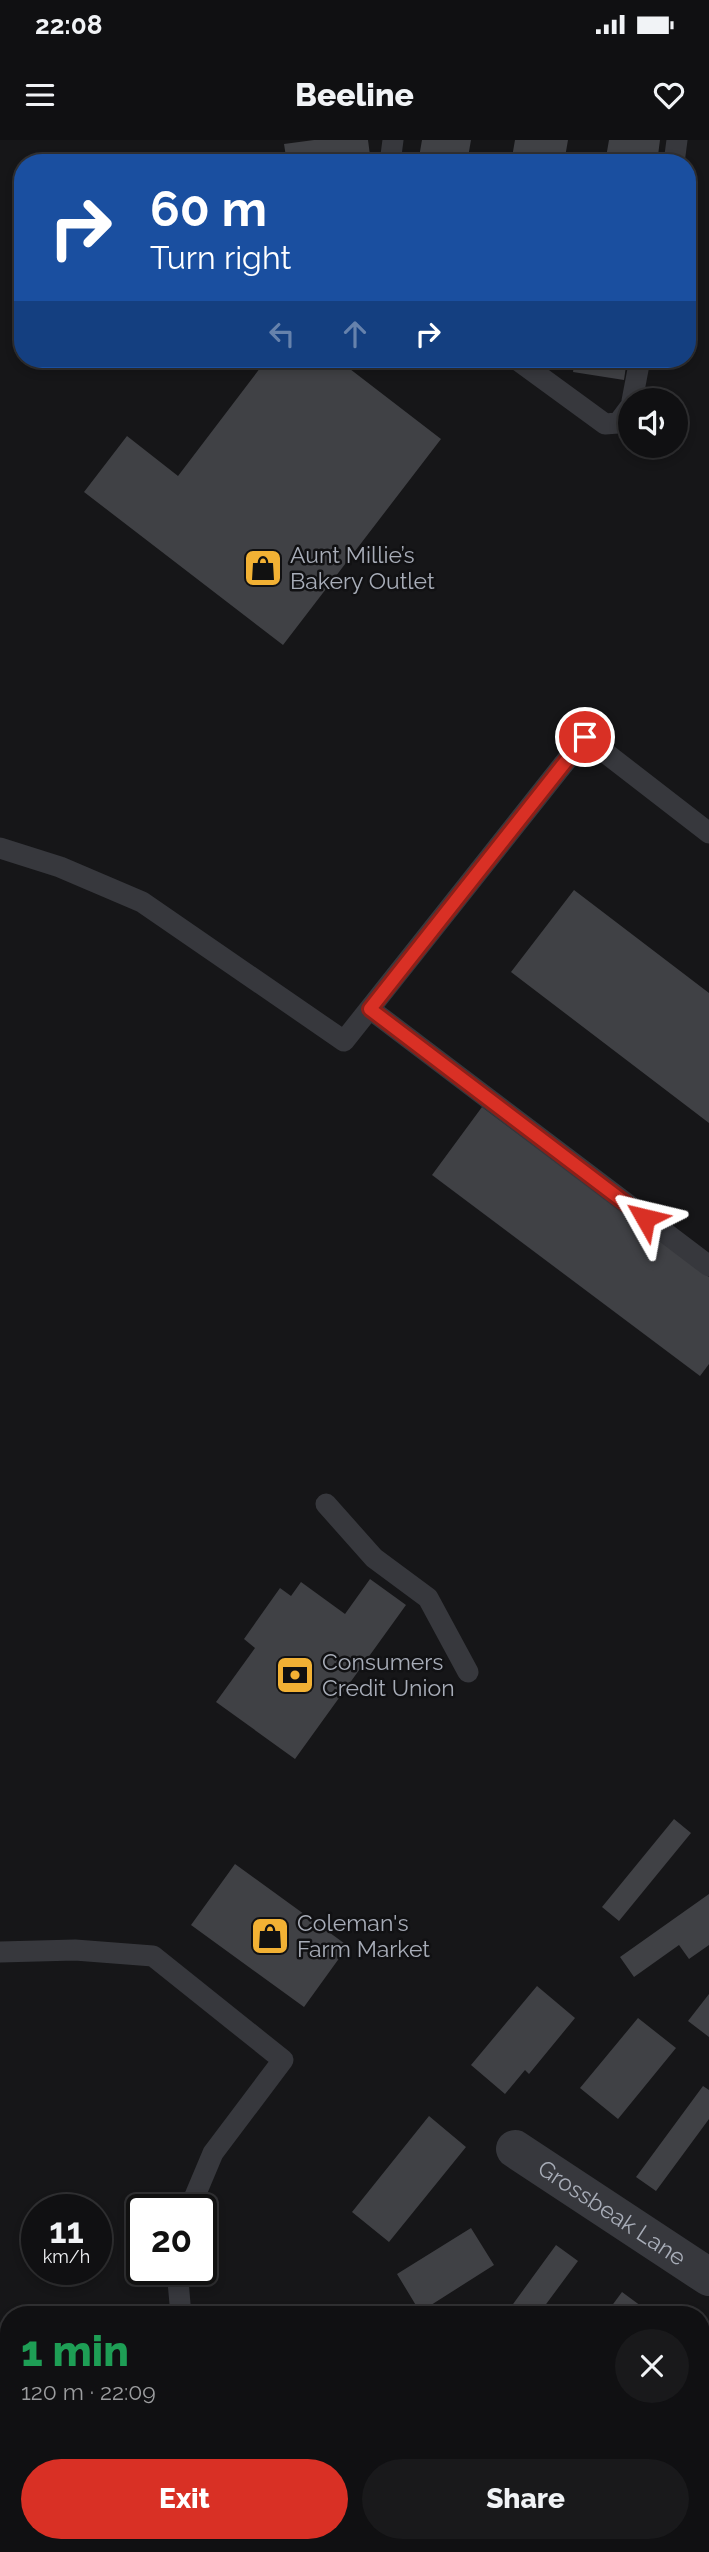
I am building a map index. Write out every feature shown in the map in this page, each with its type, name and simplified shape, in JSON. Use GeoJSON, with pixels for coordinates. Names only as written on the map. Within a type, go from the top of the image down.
{"type":"FeatureCollection","features":[{"type":"Feature","properties":{"kind":"street","name":"Grossbeak Lane"},"geometry":{"type":"LineString","coordinates":[[515,2149],[709,2277]]}},
{"type":"Feature","properties":{"kind":"lane"},"geometry":{"type":"LineString","coordinates":[[528,368],[605,424],[618,423]]}},
{"type":"Feature","properties":{"kind":"lane"},"geometry":{"type":"LineString","coordinates":[[634,388],[638,368]]}},
{"type":"Feature","properties":{"kind":"lane"},"geometry":{"type":"LineString","coordinates":[[0,848],[60,867],[142,902],[344,1041],[585,737],[709,833]]}},
{"type":"Feature","properties":{"kind":"lane"},"geometry":{"type":"LineString","coordinates":[[370,1009],[709,1266]]}},
{"type":"Feature","properties":{"kind":"lane"},"geometry":{"type":"LineString","coordinates":[[326,1504],[374,1558],[428,1598],[468,1672]]}},
{"type":"Feature","properties":{"kind":"lane"},"geometry":{"type":"LineString","coordinates":[[0,1952],[75,1950],[153,1956],[283,2060],[213,2153],[196,2194]]}},
{"type":"Feature","properties":{"kind":"lane"},"geometry":{"type":"LineString","coordinates":[[178,2285],[180,2306]]}},
{"type":"Feature","properties":{"kind":"building"},"geometry":{"type":"Polygon","coordinates":[[[314,140],[368,140],[370,154],[286,154],[284,144],[314,140]]]}},
{"type":"Feature","properties":{"kind":"building"},"geometry":{"type":"Polygon","coordinates":[[[422,140],[471,140],[469,154],[420,154],[422,140]]]}},
{"type":"Feature","properties":{"kind":"building"},"geometry":{"type":"Polygon","coordinates":[[[515,140],[568,140],[566,154],[513,154],[515,140]]]}},
{"type":"Feature","properties":{"kind":"building"},"geometry":{"type":"Polygon","coordinates":[[[609,140],[660,140],[658,154],[607,154],[609,140]]]}},
{"type":"Feature","properties":{"kind":"building","name":"Aunt Millie’s Bakery Outlet"},"geometry":{"type":"Polygon","coordinates":[[[260,368],[349,368],[441,439],[283,645],[84,492],[127,436],[178,476],[260,368]]]}},
{"type":"Feature","properties":{"kind":"building"},"geometry":{"type":"Polygon","coordinates":[[[574,368],[626,368],[624,380],[573,372],[574,368]]]}},
{"type":"Feature","properties":{"kind":"building"},"geometry":{"type":"Polygon","coordinates":[[[574,890],[709,993],[709,1123],[511,972],[574,890]]]}},
{"type":"Feature","properties":{"kind":"building"},"geometry":{"type":"Polygon","coordinates":[[[482,1107],[709,1277],[709,1364],[700,1376],[432,1175],[482,1107]]]}},
{"type":"Feature","properties":{"kind":"building","name":"Consumers Credit Union"},"geometry":{"type":"Polygon","coordinates":[[[370,1579],[406,1605],[295,1759],[216,1702],[255,1648],[244,1639],[280,1588],[291,1596],[301,1582],[345,1614],[370,1579]]]}},
{"type":"Feature","properties":{"kind":"building"},"geometry":{"type":"Polygon","coordinates":[[[674,1819],[691,1833],[619,1921],[602,1907],[674,1819]]]}},
{"type":"Feature","properties":{"kind":"building","name":"Coleman's Farm Market"},"geometry":{"type":"Polygon","coordinates":[[[235,1864],[348,1946],[304,2007],[191,1925],[235,1864]]]}},
{"type":"Feature","properties":{"kind":"building"},"geometry":{"type":"Polygon","coordinates":[[[709,1894],[709,1945],[689,1959],[679,1945],[634,1977],[620,1957],[709,1894]]]}},
{"type":"Feature","properties":{"kind":"building"},"geometry":{"type":"Polygon","coordinates":[[[537,1986],[575,2018],[529,2074],[525,2070],[505,2094],[471,2065],[537,1986]]]}},
{"type":"Feature","properties":{"kind":"building"},"geometry":{"type":"Polygon","coordinates":[[[709,1994],[709,2037],[688,2021],[709,1994]]]}},
{"type":"Feature","properties":{"kind":"building"},"geometry":{"type":"Polygon","coordinates":[[[638,2018],[676,2048],[618,2119],[580,2088],[638,2018]]]}},
{"type":"Feature","properties":{"kind":"building"},"geometry":{"type":"Polygon","coordinates":[[[703,2086],[709,2090],[709,2119],[656,2191],[636,2177],[703,2086]]]}},
{"type":"Feature","properties":{"kind":"building"},"geometry":{"type":"Polygon","coordinates":[[[429,2116],[466,2147],[389,2242],[352,2212],[429,2116]]]}},
{"type":"Feature","properties":{"kind":"building"},"geometry":{"type":"Polygon","coordinates":[[[471,2228],[494,2265],[429,2306],[416,2306],[397,2274],[471,2228]]]}},
{"type":"Feature","properties":{"kind":"building"},"geometry":{"type":"Polygon","coordinates":[[[556,2245],[578,2261],[545,2306],[512,2306],[556,2245]]]}},
{"type":"Feature","properties":{"kind":"building"},"geometry":{"type":"Polygon","coordinates":[[[622,2292],[641,2306],[612,2306],[622,2292]]]}},
{"type":"Feature","properties":{"kind":"place","name":"Aunt Millie’s Bakery Outlet"},"geometry":{"type":"Point","coordinates":[263,568]}},
{"type":"Feature","properties":{"kind":"place","name":"Consumers Credit Union"},"geometry":{"type":"Point","coordinates":[295,1675]}},
{"type":"Feature","properties":{"kind":"place","name":"Coleman's Farm Market"},"geometry":{"type":"Point","coordinates":[270,1936]}},
{"type":"Feature","properties":{"kind":"route"},"geometry":{"type":"LineString","coordinates":[[585,737],[370,1009],[645,1218]]}}]}
